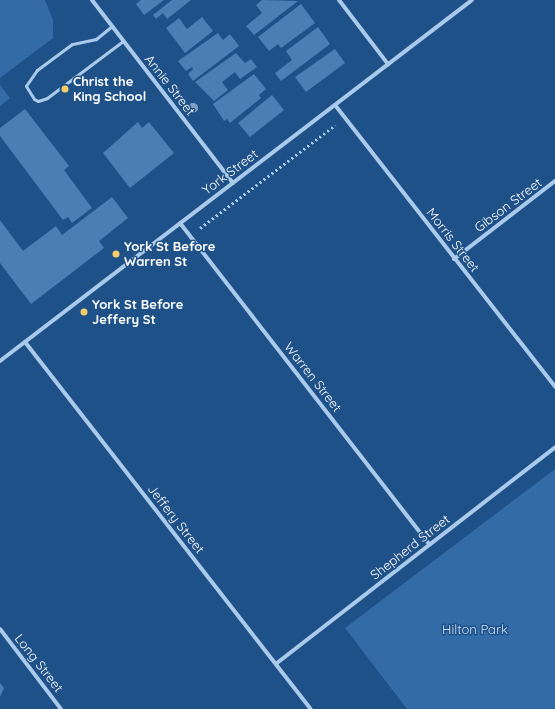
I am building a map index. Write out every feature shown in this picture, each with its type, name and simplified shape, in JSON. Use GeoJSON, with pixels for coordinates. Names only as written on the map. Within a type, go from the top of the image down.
{"type":"FeatureCollection","features":[{"type":"Feature","properties":{"kind":"street","name":"Annie Street"},"geometry":{"type":"LineString","coordinates":[[92,0],[233,183]]}},
{"type":"Feature","properties":{"kind":"street"},"geometry":{"type":"LineString","coordinates":[[339,0],[388,64]]}},
{"type":"Feature","properties":{"kind":"street","name":"York Street"},"geometry":{"type":"LineString","coordinates":[[0,361],[472,0]]}},
{"type":"Feature","properties":{"kind":"street","name":"Morris Street"},"geometry":{"type":"LineString","coordinates":[[335,105],[555,387]]}},
{"type":"Feature","properties":{"kind":"street","name":"Gibson Street"},"geometry":{"type":"LineString","coordinates":[[454,259],[555,181]]}},
{"type":"Feature","properties":{"kind":"street","name":"Warren Street"},"geometry":{"type":"LineString","coordinates":[[180,223],[430,544]]}},
{"type":"Feature","properties":{"kind":"street","name":"Jeffery Street"},"geometry":{"type":"LineString","coordinates":[[25,342],[277,664],[309,708]]}},
{"type":"Feature","properties":{"kind":"street","name":"Shepherd Street"},"geometry":{"type":"LineString","coordinates":[[277,664],[555,447]]}},
{"type":"Feature","properties":{"kind":"street","name":"Long Street"},"geometry":{"type":"LineString","coordinates":[[0,629],[61,709]]}},
{"type":"Feature","properties":{"kind":"lane"},"geometry":{"type":"LineString","coordinates":[[112,26],[96,39],[72,44],[37,70],[26,86],[31,95],[38,102],[44,100],[123,41]]}},
{"type":"Feature","properties":{"kind":"path"},"geometry":{"type":"LineString","coordinates":[[200,228],[335,125]]}},
{"type":"Feature","properties":{"kind":"green space"},"geometry":{"type":"Polygon","coordinates":[[[0,0],[45,0],[53,20],[53,38],[0,78],[0,0]]]}},
{"type":"Feature","properties":{"kind":"green space"},"geometry":{"type":"Polygon","coordinates":[[[0,85],[10,98],[0,106],[0,85]]]}},
{"type":"Feature","properties":{"kind":"green space","name":"Hilton Park"},"geometry":{"type":"Polygon","coordinates":[[[555,469],[555,709],[407,709],[345,628],[555,469]]]}},
{"type":"Feature","properties":{"kind":"building"},"geometry":{"type":"Polygon","coordinates":[[[141,0],[164,0],[144,15],[136,4],[141,0]]]}},
{"type":"Feature","properties":{"kind":"building"},"geometry":{"type":"Polygon","coordinates":[[[172,0],[191,0],[167,19],[163,13],[156,19],[153,15],[172,0]]]}},
{"type":"Feature","properties":{"kind":"building"},"geometry":{"type":"Polygon","coordinates":[[[262,0],[298,1],[254,35],[246,26],[262,13],[256,5],[262,0]]]}},
{"type":"Feature","properties":{"kind":"building"},"geometry":{"type":"Polygon","coordinates":[[[301,4],[315,23],[281,48],[278,44],[269,51],[258,37],[301,4]]]}},
{"type":"Feature","properties":{"kind":"building"},"geometry":{"type":"Polygon","coordinates":[[[202,17],[213,31],[185,53],[166,28],[179,18],[187,29],[202,17]]]}},
{"type":"Feature","properties":{"kind":"building"},"geometry":{"type":"Polygon","coordinates":[[[318,27],[330,44],[281,81],[275,73],[292,60],[286,51],[318,27]]]}},
{"type":"Feature","properties":{"kind":"building"},"geometry":{"type":"Polygon","coordinates":[[[218,33],[223,40],[230,34],[239,46],[193,81],[188,74],[193,69],[192,67],[186,71],[178,61],[218,33]]]}},
{"type":"Feature","properties":{"kind":"building"},"geometry":{"type":"Polygon","coordinates":[[[335,49],[345,63],[306,92],[295,77],[335,49]]]}},
{"type":"Feature","properties":{"kind":"building"},"geometry":{"type":"Polygon","coordinates":[[[236,53],[245,63],[251,59],[257,67],[240,79],[235,72],[222,82],[228,90],[214,101],[195,82],[236,53]]]}},
{"type":"Feature","properties":{"kind":"building"},"geometry":{"type":"Polygon","coordinates":[[[254,74],[266,89],[259,95],[261,98],[230,123],[227,119],[224,121],[213,104],[254,74]]]}},
{"type":"Feature","properties":{"kind":"building"},"geometry":{"type":"Polygon","coordinates":[[[272,95],[284,110],[250,137],[238,123],[272,95]]]}},
{"type":"Feature","properties":{"kind":"building"},"geometry":{"type":"Polygon","coordinates":[[[25,109],[69,166],[64,170],[92,208],[72,223],[68,217],[63,220],[0,136],[0,128],[25,109]]]}},
{"type":"Feature","properties":{"kind":"building"},"geometry":{"type":"Polygon","coordinates":[[[138,122],[142,128],[149,122],[174,153],[130,188],[103,153],[138,122]]]}},
{"type":"Feature","properties":{"kind":"building"},"geometry":{"type":"Polygon","coordinates":[[[112,197],[128,218],[99,241],[104,248],[31,304],[0,263],[0,220],[23,251],[56,226],[62,235],[112,197]]]}},
{"type":"Feature","properties":{"kind":"building"},"geometry":{"type":"Polygon","coordinates":[[[0,683],[4,688],[0,697],[0,683]]]}},
{"type":"Feature","properties":{"kind":"place","name":"Christ the King School"},"geometry":{"type":"Point","coordinates":[65,89]}},
{"type":"Feature","properties":{"kind":"place","name":"York St Before Warren St"},"geometry":{"type":"Point","coordinates":[116,254]}},
{"type":"Feature","properties":{"kind":"place","name":"York St Before Jeffery St"},"geometry":{"type":"Point","coordinates":[84,312]}}]}
